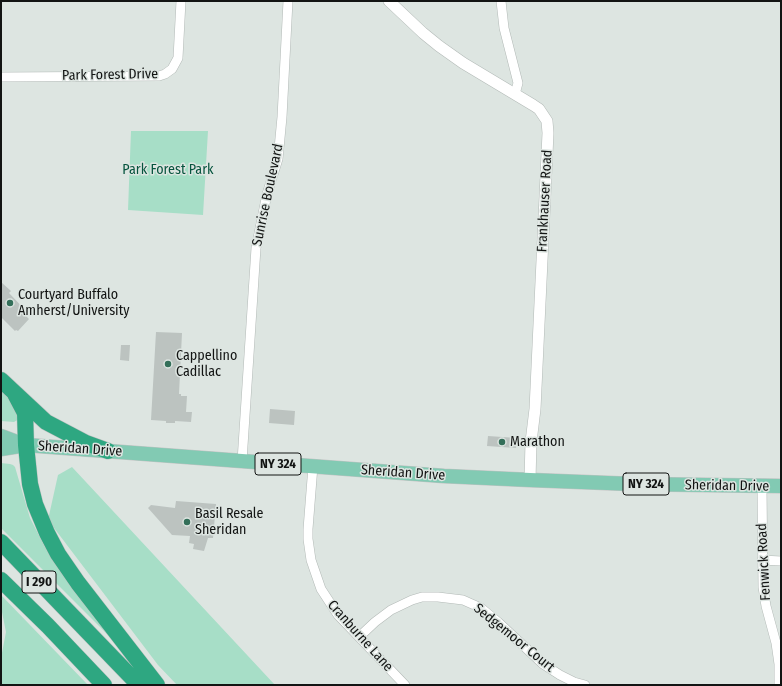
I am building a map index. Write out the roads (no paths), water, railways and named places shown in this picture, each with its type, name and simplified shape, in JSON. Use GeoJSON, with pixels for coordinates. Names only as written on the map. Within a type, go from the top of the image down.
{"type":"FeatureCollection","features":[{"type":"Feature","properties":{"kind":"highway"},"geometry":{"type":"LineString","coordinates":[[1,380],[46,422],[86,443],[108,451]]}},
{"type":"Feature","properties":{"kind":"highway"},"geometry":{"type":"LineString","coordinates":[[15,394],[25,413],[26,445],[30,484],[35,504],[46,533],[58,554],[78,583],[157,685]]}},
{"type":"Feature","properties":{"kind":"highway","name":"I 290"},"geometry":{"type":"LineString","coordinates":[[1,542],[139,685]]}},
{"type":"Feature","properties":{"kind":"highway","name":"I 290"},"geometry":{"type":"LineString","coordinates":[[1,580],[48,626],[104,685]]}},
{"type":"Feature","properties":{"kind":"main road","name":"Sheridan Drive"},"geometry":{"type":"LineString","coordinates":[[1,436],[26,445]]}},
{"type":"Feature","properties":{"kind":"main road","name":"Sheridan Drive"},"geometry":{"type":"LineString","coordinates":[[1,449],[26,445],[444,476],[633,484],[781,486]]}},
{"type":"Feature","properties":{"kind":"street","name":"Park Forest Drive"},"geometry":{"type":"LineString","coordinates":[[1,77],[158,76],[165,74],[172,69],[178,58],[181,1]]}},
{"type":"Feature","properties":{"kind":"street","name":"Sunrise Boulevard"},"geometry":{"type":"LineString","coordinates":[[242,461],[256,248],[267,194],[279,153],[288,1]]}},
{"type":"Feature","properties":{"kind":"street","name":"Frankhauser Road"},"geometry":{"type":"LineString","coordinates":[[389,1],[423,33],[448,53],[539,109],[545,118],[548,130],[535,409],[531,442],[530,480]]}},
{"type":"Feature","properties":{"kind":"street"},"geometry":{"type":"LineString","coordinates":[[501,1],[504,28],[518,83],[516,94]]}},
{"type":"Feature","properties":{"kind":"street","name":"Cranburne Lane"},"geometry":{"type":"LineString","coordinates":[[313,466],[308,528],[311,560],[321,589],[332,607],[405,685]]}},
{"type":"Feature","properties":{"kind":"street","name":"Fenwick Road"},"geometry":{"type":"LineString","coordinates":[[762,486],[763,587],[767,612],[776,643],[780,685]]}},
{"type":"Feature","properties":{"kind":"street"},"geometry":{"type":"LineString","coordinates":[[762,560],[781,561]]}},
{"type":"Feature","properties":{"kind":"street","name":"Sedgemoor Court"},"geometry":{"type":"LineString","coordinates":[[359,637],[391,610],[412,600],[422,597],[463,600],[481,608],[543,664],[574,682],[585,685]]}},
{"type":"Feature","properties":{"kind":"place","name":"Courtyard Buffalo Amherst/University"},"geometry":{"type":"Point","coordinates":[10,303]}},
{"type":"Feature","properties":{"kind":"place","name":"Cappellino Cadillac"},"geometry":{"type":"Point","coordinates":[168,364]}},
{"type":"Feature","properties":{"kind":"place","name":"Marathon"},"geometry":{"type":"Point","coordinates":[502,442]}},
{"type":"Feature","properties":{"kind":"place","name":"Basil Resale Sheridan"},"geometry":{"type":"Point","coordinates":[187,522]}},
{"type":"Feature","properties":{"kind":"park label","name":"Park Forest Park"},"geometry":{"type":"Point","coordinates":[168,170]}}]}
